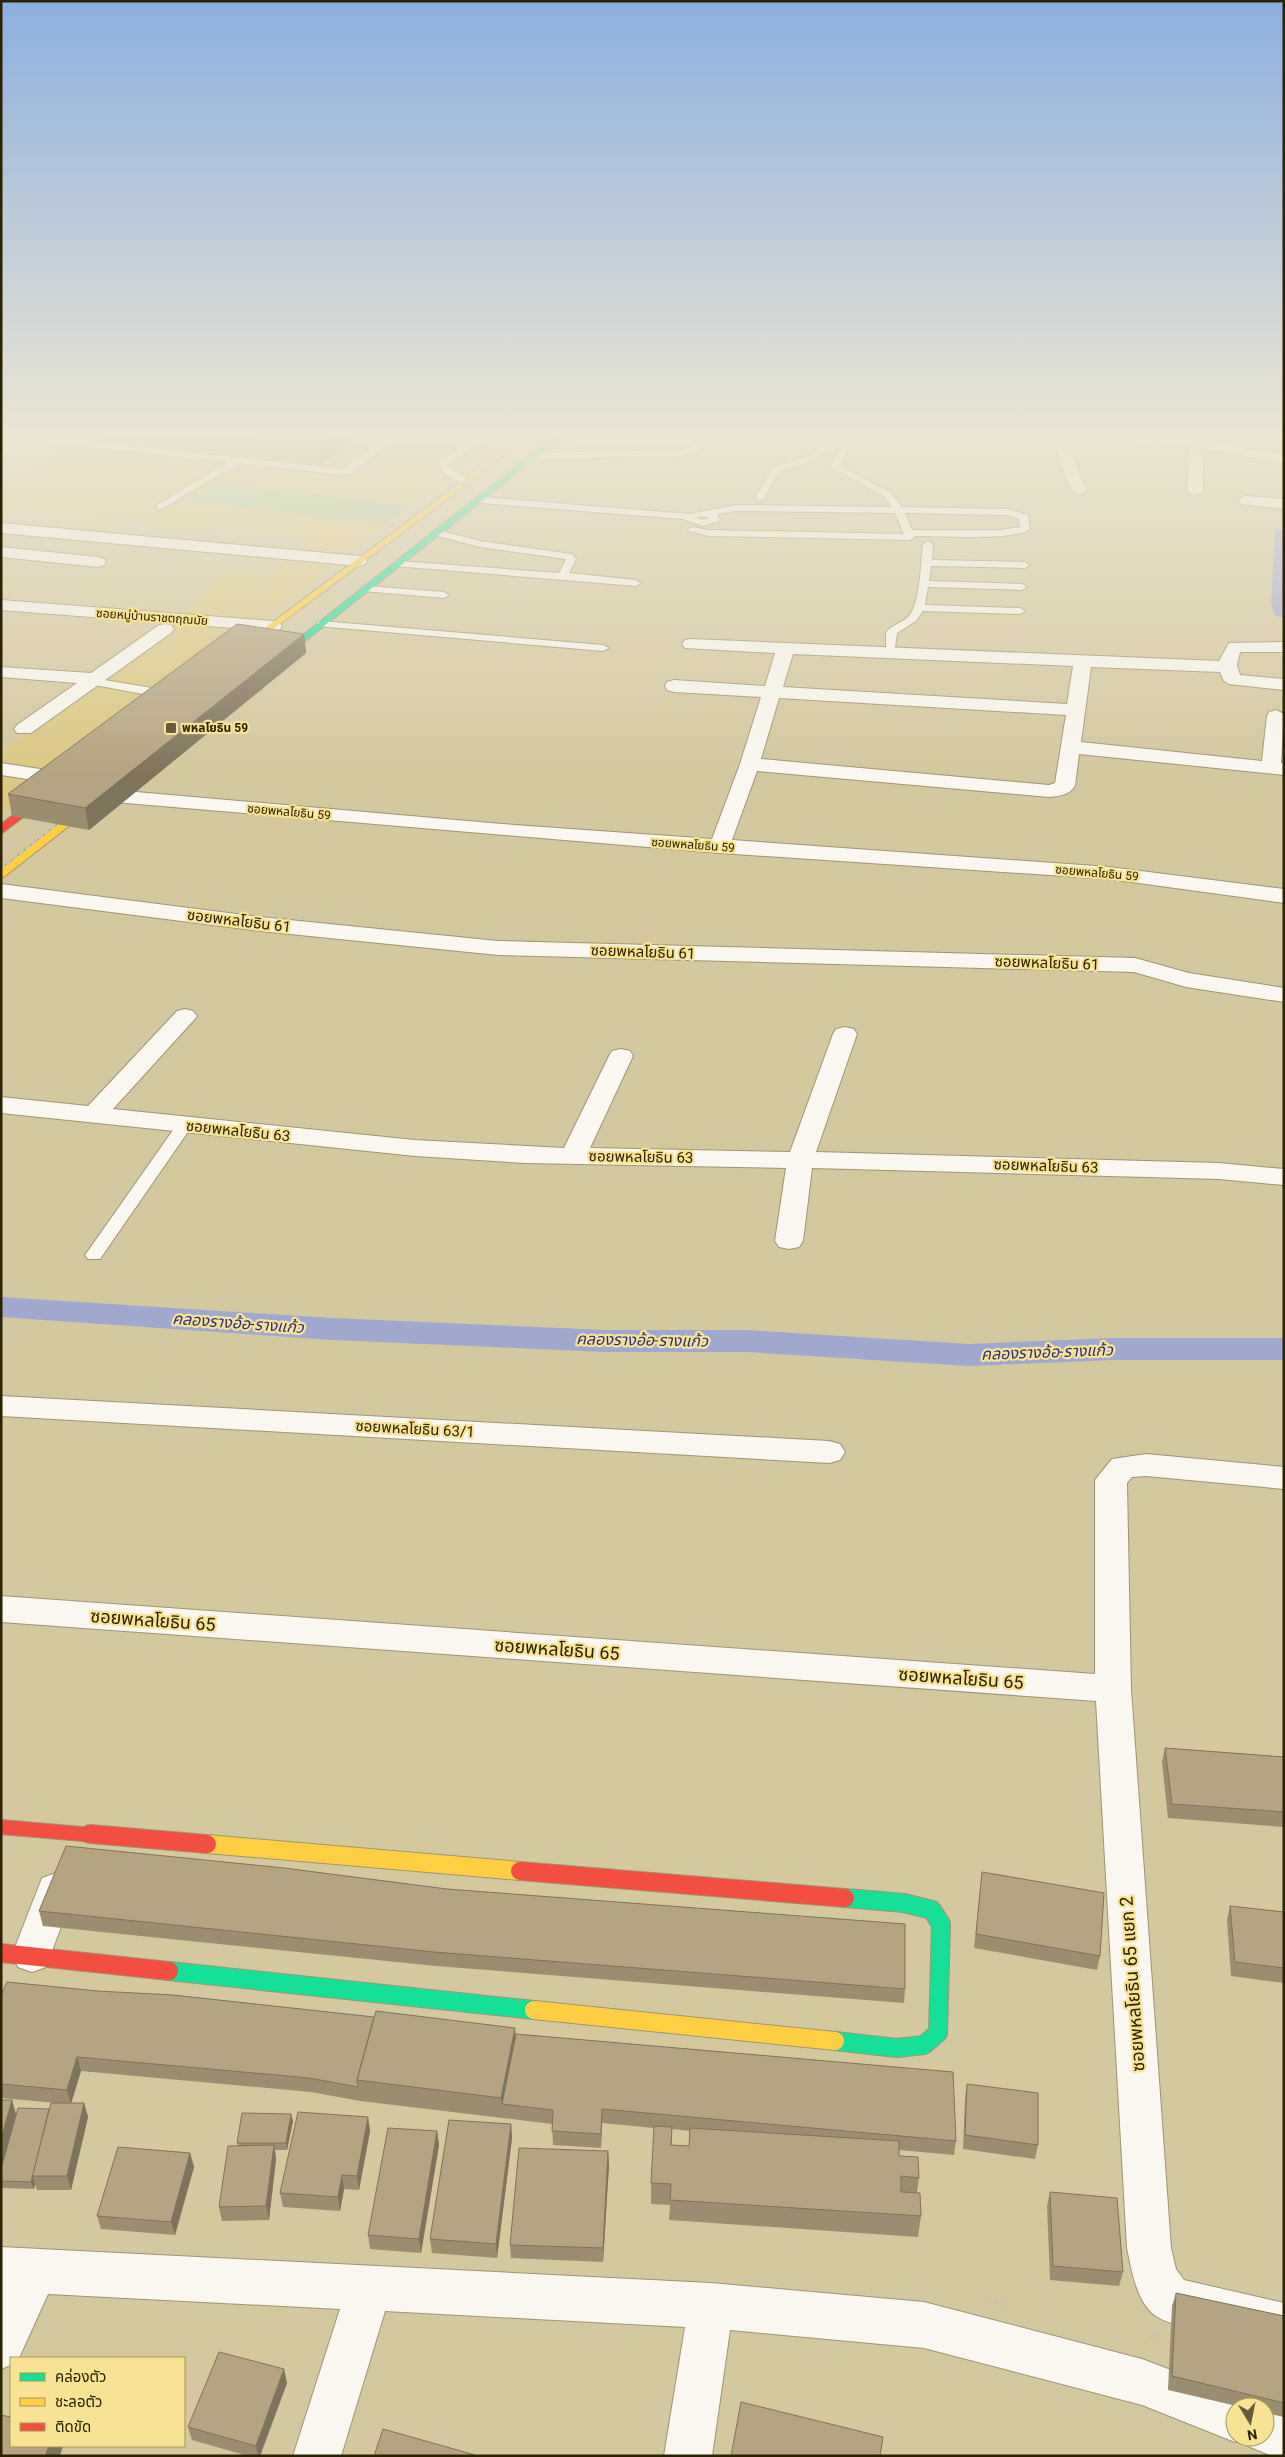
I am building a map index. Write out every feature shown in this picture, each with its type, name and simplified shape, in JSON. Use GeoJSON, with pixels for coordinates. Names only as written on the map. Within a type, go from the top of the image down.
{"type":"FeatureCollection","features":[{"type":"Feature","properties":{"kind":"main road"},"geometry":{"type":"LineString","coordinates":[[226,660],[378,547]]}},
{"type":"Feature","properties":{"kind":"main road"},"geometry":{"type":"LineString","coordinates":[[266,667],[421,547]]}},
{"type":"Feature","properties":{"kind":"main road"},"geometry":{"type":"LineString","coordinates":[[163,707],[178,696]]}},
{"type":"Feature","properties":{"kind":"main road"},"geometry":{"type":"LineString","coordinates":[[1,829],[69,776]]}},
{"type":"Feature","properties":{"kind":"main road"},"geometry":{"type":"LineString","coordinates":[[1,874],[110,789]]}},
{"type":"Feature","properties":{"kind":"main road"},"geometry":{"type":"LineString","coordinates":[[1,1827],[904,1903],[932,1910],[941,1924],[938,2033],[924,2045],[897,2048],[17,1954]]}},
{"type":"Feature","properties":{"kind":"street"},"geometry":{"type":"LineString","coordinates":[[46,557],[58,547]]}},
{"type":"Feature","properties":{"kind":"street"},"geometry":{"type":"LineString","coordinates":[[201,547],[359,561]]}},
{"type":"Feature","properties":{"kind":"street"},"geometry":{"type":"LineString","coordinates":[[1,552],[98,562]]}},
{"type":"Feature","properties":{"kind":"street","name":"ซอยหมู่บ้านราชตฤณมัย"},"geometry":{"type":"LineString","coordinates":[[8,614],[273,626]]}},
{"type":"Feature","properties":{"kind":"street","name":"ซอยหมู่บ้านราชตฤณมัย"},"geometry":{"type":"LineString","coordinates":[[8,614],[258,637]]}},
{"type":"Feature","properties":{"kind":"street"},"geometry":{"type":"LineString","coordinates":[[24,728],[95,680],[165,629]]}},
{"type":"Feature","properties":{"kind":"street"},"geometry":{"type":"LineString","coordinates":[[691,644],[1227,667]]}},
{"type":"Feature","properties":{"kind":"street"},"geometry":{"type":"LineString","coordinates":[[1284,647],[1235,647],[1232,650],[1227,667],[1230,677],[1236,680],[1284,686]]}},
{"type":"Feature","properties":{"kind":"street"},"geometry":{"type":"LineString","coordinates":[[719,847],[750,764],[785,649]]}},
{"type":"Feature","properties":{"kind":"street"},"geometry":{"type":"LineString","coordinates":[[750,764],[1060,790],[1066,786],[1074,710],[1083,660]]}},
{"type":"Feature","properties":{"kind":"street"},"geometry":{"type":"LineString","coordinates":[[1,672],[95,680]]}},
{"type":"Feature","properties":{"kind":"street"},"geometry":{"type":"LineString","coordinates":[[674,686],[1074,710]]}},
{"type":"Feature","properties":{"kind":"street"},"geometry":{"type":"LineString","coordinates":[[1070,747],[1278,768],[1276,716]]}},
{"type":"Feature","properties":{"kind":"street"},"geometry":{"type":"LineString","coordinates":[[1,769],[69,776]]}},
{"type":"Feature","properties":{"kind":"street","name":"ซอยพหลโยธิน 59"},"geometry":{"type":"LineString","coordinates":[[110,789],[719,847],[1109,873],[1284,896]]}},
{"type":"Feature","properties":{"kind":"street","name":"ซอยพหลโยธิน 61"},"geometry":{"type":"LineString","coordinates":[[1,891],[260,924],[498,948],[1135,965],[1186,980],[1284,995]]}},
{"type":"Feature","properties":{"kind":"street"},"geometry":{"type":"LineString","coordinates":[[93,1116],[185,1016]]}},
{"type":"Feature","properties":{"kind":"street"},"geometry":{"type":"LineString","coordinates":[[789,1241],[800,1160],[844,1034]]}},
{"type":"Feature","properties":{"kind":"street"},"geometry":{"type":"LineString","coordinates":[[573,1156],[621,1056]]}},
{"type":"Feature","properties":{"kind":"street","name":"ซอยพหลโยธิน 63"},"geometry":{"type":"LineString","coordinates":[[1,1105],[184,1126],[416,1148],[573,1156],[1209,1171],[1284,1177]]}},
{"type":"Feature","properties":{"kind":"street","name":"ซอยพหลโยธิน 63/1"},"geometry":{"type":"LineString","coordinates":[[1,1406],[829,1452]]}},
{"type":"Feature","properties":{"kind":"street","name":"ซอยพหลโยธิน 65 แยก 2"},"geometry":{"type":"LineString","coordinates":[[1284,1478],[1146,1465],[1124,1467],[1111,1480],[1113,1689],[1148,2248],[1155,2278],[1171,2300],[1284,2326]]}},
{"type":"Feature","properties":{"kind":"street","name":"ซอยพหลโยธิน 65"},"geometry":{"type":"LineString","coordinates":[[1,1608],[1113,1689]]}},
{"type":"Feature","properties":{"kind":"street"},"geometry":{"type":"LineString","coordinates":[[17,1954],[76,1834]]}},
{"type":"Feature","properties":{"kind":"street"},"geometry":{"type":"LineString","coordinates":[[1,2346],[19,2269],[370,2287],[711,2306],[924,2324],[1142,2382],[1225,2414]]}},
{"type":"Feature","properties":{"kind":"street"},"geometry":{"type":"LineString","coordinates":[[317,2456],[370,2287]]}},
{"type":"Feature","properties":{"kind":"street"},"geometry":{"type":"LineString","coordinates":[[688,2456],[711,2306]]}},
{"type":"Feature","properties":{"kind":"lane"},"geometry":{"type":"LineString","coordinates":[[501,547],[565,555],[571,559],[564,576]]}},
{"type":"Feature","properties":{"kind":"lane"},"geometry":{"type":"LineString","coordinates":[[890,653],[892,632],[914,617],[918,608],[927,563],[928,547]]}},
{"type":"Feature","properties":{"kind":"lane"},"geometry":{"type":"LineString","coordinates":[[927,563],[1025,565]]}},
{"type":"Feature","properties":{"kind":"lane"},"geometry":{"type":"LineString","coordinates":[[399,564],[636,583]]}},
{"type":"Feature","properties":{"kind":"lane"},"geometry":{"type":"LineString","coordinates":[[923,584],[1022,587]]}},
{"type":"Feature","properties":{"kind":"lane"},"geometry":{"type":"LineString","coordinates":[[367,589],[444,595]]}},
{"type":"Feature","properties":{"kind":"lane"},"geometry":{"type":"LineString","coordinates":[[918,608],[1020,611]]}},
{"type":"Feature","properties":{"kind":"lane"},"geometry":{"type":"LineString","coordinates":[[321,624],[603,648]]}},
{"type":"Feature","properties":{"kind":"lane"},"geometry":{"type":"LineString","coordinates":[[95,680],[178,696]]}},
{"type":"Feature","properties":{"kind":"lane"},"geometry":{"type":"LineString","coordinates":[[94,1255],[184,1126]]}},
{"type":"Feature","properties":{"kind":"shaded area"},"geometry":{"type":"Polygon","coordinates":[[[302,547],[356,547],[1,813],[1,753],[26,734],[10,732],[79,682],[99,683],[181,616],[229,571],[268,576],[302,547]]]}},
{"type":"Feature","properties":{"kind":"water"},"geometry":{"type":"Polygon","coordinates":[[[1274,547],[1284,547],[1284,617],[1275,616],[1271,604],[1274,547]]]}},
{"type":"Feature","properties":{"kind":"building"},"geometry":{"type":"Polygon","coordinates":[[[237,624],[304,634],[85,808],[8,794],[237,624]]]}},
{"type":"Feature","properties":{"kind":"building"},"geometry":{"type":"Polygon","coordinates":[[[1165,1748],[1284,1757],[1284,1812],[1172,1804],[1165,1748]]]}},
{"type":"Feature","properties":{"kind":"building"},"geometry":{"type":"Polygon","coordinates":[[[66,1846],[284,1868],[447,1889],[905,1924],[905,1989],[434,1952],[39,1911],[66,1846]]]}},
{"type":"Feature","properties":{"kind":"building"},"geometry":{"type":"Polygon","coordinates":[[[982,1872],[1104,1893],[1100,1956],[976,1934],[982,1872]]]}},
{"type":"Feature","properties":{"kind":"building"},"geometry":{"type":"Polygon","coordinates":[[[1230,1906],[1284,1912],[1284,1968],[1235,1962],[1230,1906]]]}},
{"type":"Feature","properties":{"kind":"building"},"geometry":{"type":"Polygon","coordinates":[[[7,1982],[97,1991],[173,1995],[374,2017],[357,2080],[358,2087],[309,2078],[77,2057],[67,2090],[1,2084],[1,1995],[7,1982]]]}},
{"type":"Feature","properties":{"kind":"building"},"geometry":{"type":"Polygon","coordinates":[[[376,2011],[515,2028],[501,2098],[357,2080],[376,2011]]]}},
{"type":"Feature","properties":{"kind":"building"},"geometry":{"type":"Polygon","coordinates":[[[516,2034],[953,2072],[956,2141],[602,2109],[601,2134],[552,2131],[553,2110],[502,2104],[516,2034]]]}},
{"type":"Feature","properties":{"kind":"building"},"geometry":{"type":"Polygon","coordinates":[[[967,2084],[1038,2093],[1038,2145],[965,2135],[967,2084]]]}},
{"type":"Feature","properties":{"kind":"building"},"geometry":{"type":"Polygon","coordinates":[[[1,2100],[12,2100],[1,2139],[1,2100]]]}},
{"type":"Feature","properties":{"kind":"building"},"geometry":{"type":"Polygon","coordinates":[[[51,2103],[84,2103],[67,2176],[32,2176],[51,2103]]]}},
{"type":"Feature","properties":{"kind":"building"},"geometry":{"type":"Polygon","coordinates":[[[18,2108],[49,2109],[31,2182],[1,2181],[1,2169],[18,2108]]]}},
{"type":"Feature","properties":{"kind":"building"},"geometry":{"type":"Polygon","coordinates":[[[298,2112],[368,2117],[357,2176],[342,2175],[338,2197],[280,2193],[298,2112]]]}},
{"type":"Feature","properties":{"kind":"building"},"geometry":{"type":"Polygon","coordinates":[[[242,2113],[291,2114],[286,2143],[237,2143],[242,2113]]]}},
{"type":"Feature","properties":{"kind":"building"},"geometry":{"type":"Polygon","coordinates":[[[449,2120],[511,2124],[496,2244],[430,2239],[449,2120]]]}},
{"type":"Feature","properties":{"kind":"building"},"geometry":{"type":"Polygon","coordinates":[[[654,2126],[672,2127],[671,2145],[689,2146],[690,2128],[899,2141],[899,2156],[918,2157],[919,2178],[901,2176],[901,2192],[920,2193],[921,2216],[670,2200],[671,2184],[651,2183],[654,2126]]]}},
{"type":"Feature","properties":{"kind":"building"},"geometry":{"type":"Polygon","coordinates":[[[388,2128],[437,2131],[419,2239],[368,2235],[388,2128]]]}},
{"type":"Feature","properties":{"kind":"building"},"geometry":{"type":"Polygon","coordinates":[[[274,2145],[266,2206],[219,2207],[228,2146],[274,2145]]]}},
{"type":"Feature","properties":{"kind":"building"},"geometry":{"type":"Polygon","coordinates":[[[118,2147],[190,2153],[171,2222],[97,2216],[118,2147]]]}},
{"type":"Feature","properties":{"kind":"building"},"geometry":{"type":"Polygon","coordinates":[[[519,2148],[608,2151],[603,2248],[510,2245],[519,2148]]]}},
{"type":"Feature","properties":{"kind":"building"},"geometry":{"type":"Polygon","coordinates":[[[1050,2192],[1117,2198],[1123,2272],[1053,2266],[1050,2192]]]}},
{"type":"Feature","properties":{"kind":"building"},"geometry":{"type":"Polygon","coordinates":[[[1176,2293],[1284,2316],[1284,2403],[1275,2401],[1275,2397],[1259,2397],[1172,2376],[1176,2293]]]}},
{"type":"Feature","properties":{"kind":"building"},"geometry":{"type":"Polygon","coordinates":[[[219,2352],[284,2369],[256,2446],[188,2427],[219,2352]]]}},
{"type":"Feature","properties":{"kind":"building"},"geometry":{"type":"Polygon","coordinates":[[[741,2402],[883,2437],[880,2456],[731,2456],[741,2402]]]}},
{"type":"Feature","properties":{"kind":"building"},"geometry":{"type":"Polygon","coordinates":[[[1,2415],[10,2417],[10,2447],[49,2447],[45,2456],[1,2456],[1,2415]]]}},
{"type":"Feature","properties":{"kind":"building"},"geometry":{"type":"Polygon","coordinates":[[[383,2429],[475,2455],[475,2456],[374,2456],[383,2429]]]}},
{"type":"Feature","properties":{"kind":"waterway","name":"คลองรางอ้อ-รางแก้ว"},"geometry":{"type":"LineString","coordinates":[[1,1307],[332,1329],[605,1341],[748,1341],[969,1355],[1113,1349],[1284,1349]]}},
{"type":"Feature","properties":{"kind":"railway"},"geometry":{"type":"LineString","coordinates":[[276,640],[396,547]]}},
{"type":"Feature","properties":{"kind":"railway"},"geometry":{"type":"LineString","coordinates":[[288,641],[408,547]]}},
{"type":"Feature","properties":{"kind":"railway"},"geometry":{"type":"LineString","coordinates":[[1,854],[54,813]]}},
{"type":"Feature","properties":{"kind":"railway"},"geometry":{"type":"LineString","coordinates":[[1,869],[69,815]]}},
{"type":"Feature","properties":{"kind":"traffic: fast"},"geometry":{"type":"LineString","coordinates":[[275,661],[419,547]]}},
{"type":"Feature","properties":{"kind":"traffic: fast"},"geometry":{"type":"LineString","coordinates":[[835,2041],[897,2048],[924,2045],[938,2033],[941,1924],[932,1910],[904,1903],[845,1898]]}},
{"type":"Feature","properties":{"kind":"traffic: fast"},"geometry":{"type":"LineString","coordinates":[[169,1971],[534,2010]]}},
{"type":"Feature","properties":{"kind":"traffic: slow"},"geometry":{"type":"LineString","coordinates":[[239,651],[379,547]]}},
{"type":"Feature","properties":{"kind":"traffic: slow"},"geometry":{"type":"LineString","coordinates":[[1,874],[93,802]]}},
{"type":"Feature","properties":{"kind":"traffic: slow"},"geometry":{"type":"LineString","coordinates":[[207,1844],[520,1871]]}},
{"type":"Feature","properties":{"kind":"traffic: slow"},"geometry":{"type":"LineString","coordinates":[[534,2010],[835,2041]]}},
{"type":"Feature","properties":{"kind":"traffic: jam"},"geometry":{"type":"LineString","coordinates":[[1,829],[46,795]]}},
{"type":"Feature","properties":{"kind":"traffic: jam"},"geometry":{"type":"LineString","coordinates":[[1,1827],[207,1844]]}},
{"type":"Feature","properties":{"kind":"traffic: jam"},"geometry":{"type":"LineString","coordinates":[[520,1871],[845,1898]]}},
{"type":"Feature","properties":{"kind":"traffic: jam"},"geometry":{"type":"LineString","coordinates":[[1,1953],[169,1971]]}},
{"type":"Feature","properties":{"kind":"place","name":"พหลโยธิน 59"},"geometry":{"type":"Point","coordinates":[171,728]}}]}
